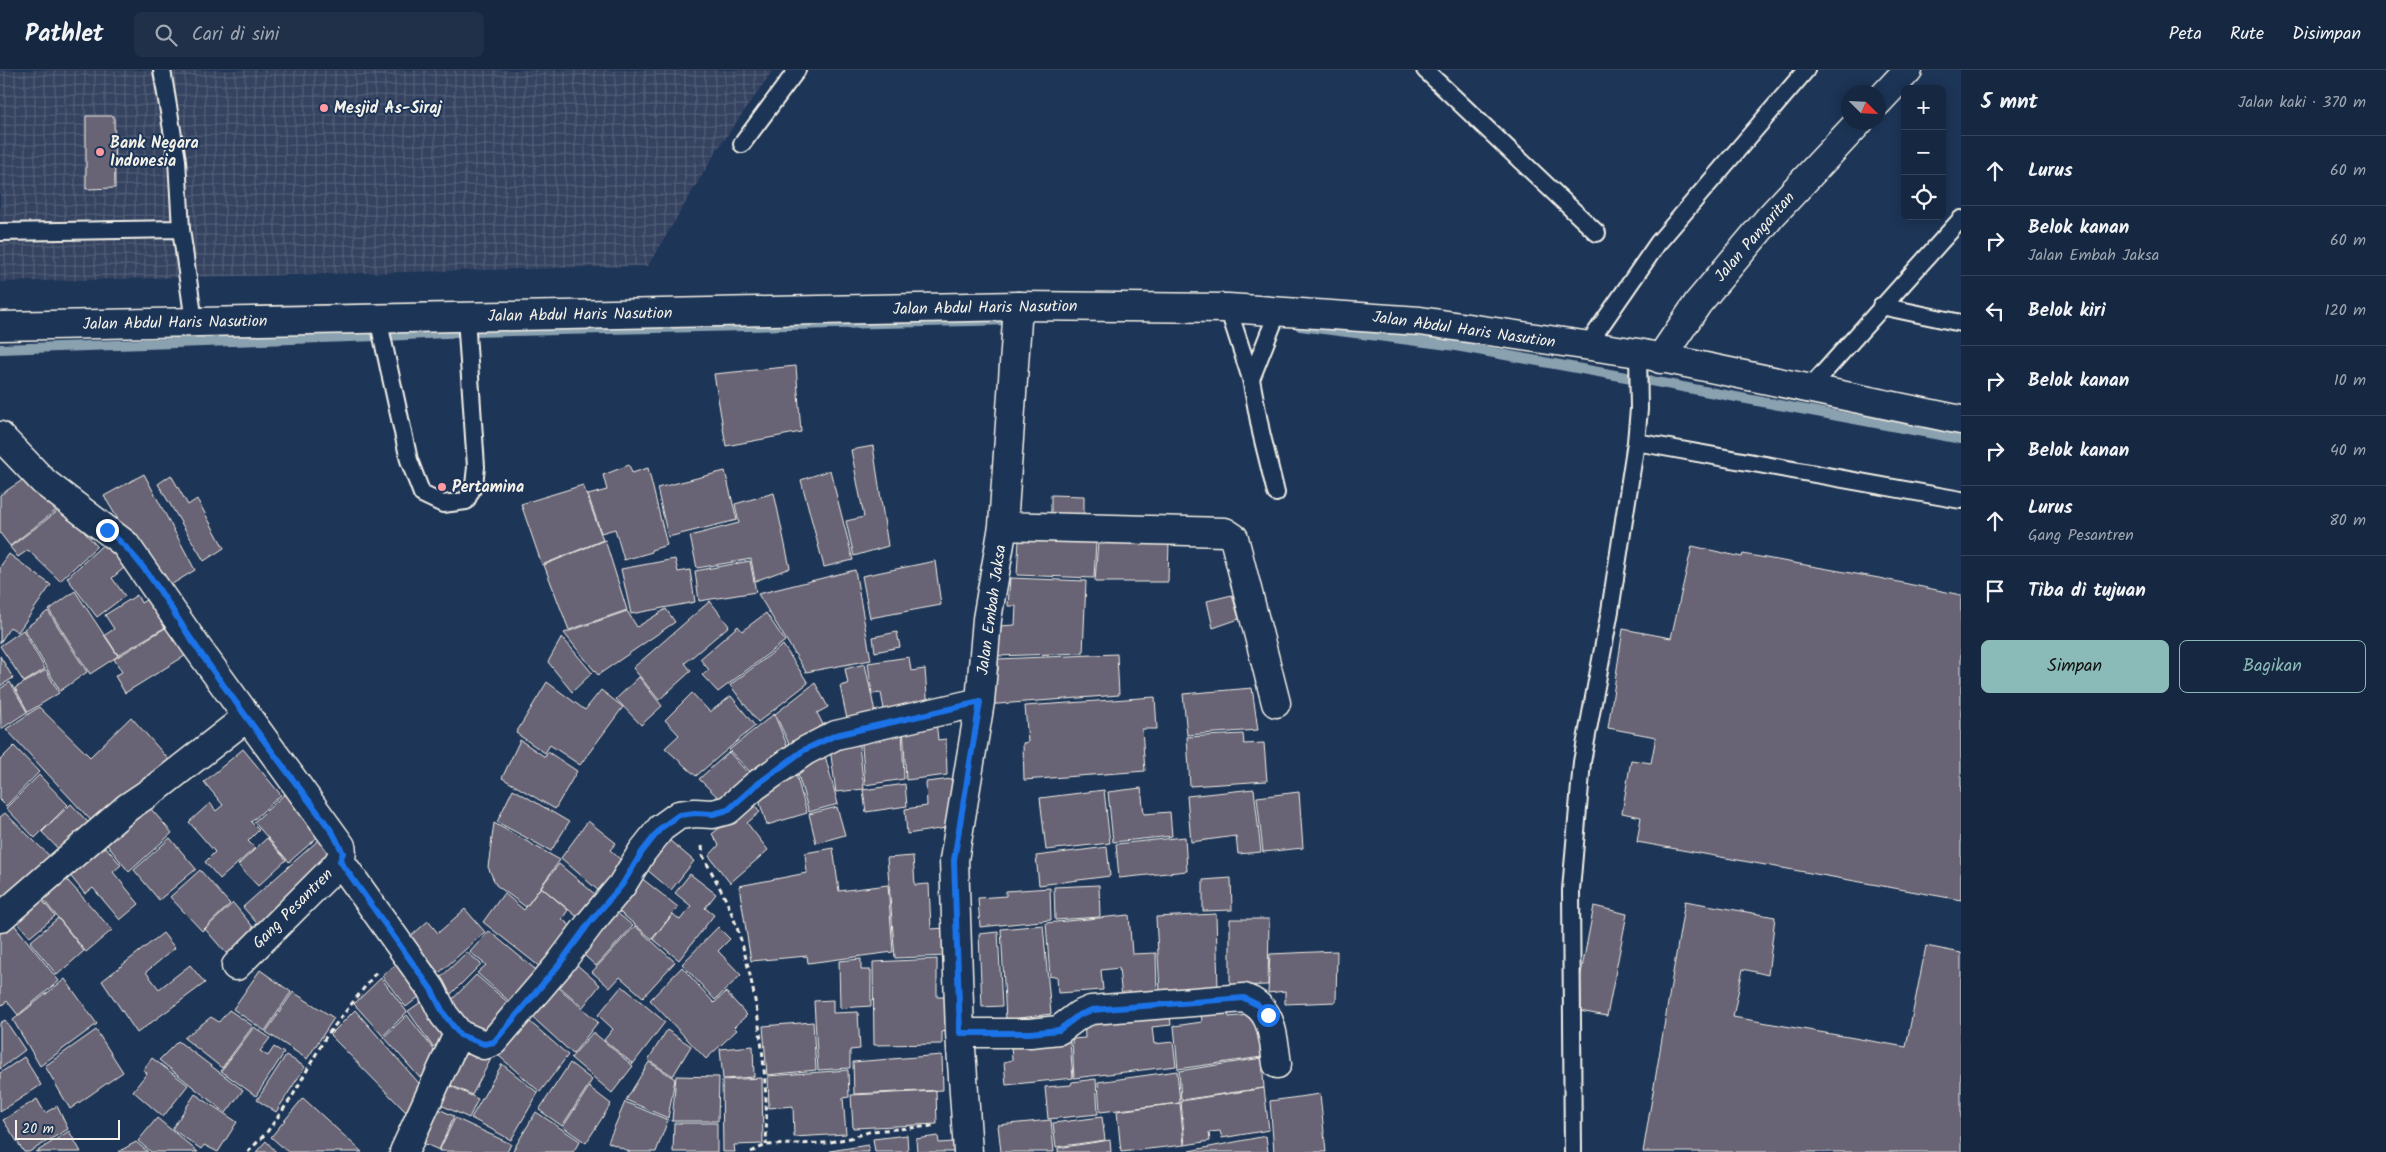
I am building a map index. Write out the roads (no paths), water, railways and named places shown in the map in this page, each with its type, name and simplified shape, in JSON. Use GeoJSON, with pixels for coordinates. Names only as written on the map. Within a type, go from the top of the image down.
{"type":"FeatureCollection","features":[{"type":"Feature","properties":{"kind":"main road"},"geometry":{"type":"LineString","coordinates":[[1886,93],[1908,70]]}},
{"type":"Feature","properties":{"kind":"main road","name":"Jalan Pangaritan"},"geometry":{"type":"LineString","coordinates":[[1649,356],[1698,303],[1771,216],[1852,130]]}},
{"type":"Feature","properties":{"kind":"main road","name":"Jalan Abdul Haris Nasution"},"geometry":{"type":"LineString","coordinates":[[0,326],[1018,306],[1228,308],[1420,321],[1649,356],[1961,420]]}},
{"type":"Feature","properties":{"kind":"main road","name":"Jalan Embah Jaksa"},"geometry":{"type":"LineString","coordinates":[[968,1152],[960,1033],[954,860],[980,702],[988,619],[1003,526],[1018,306]]}},
{"type":"Feature","properties":{"kind":"main road","name":"Gang Pesantren"},"geometry":{"type":"LineString","coordinates":[[0,436],[44,482],[125,544],[247,717],[333,833],[343,853],[340,861],[236,966]]}},
{"type":"Feature","properties":{"kind":"main road"},"geometry":{"type":"LineString","coordinates":[[1003,526],[1225,532],[1234,538],[1276,703]]}},
{"type":"Feature","properties":{"kind":"main road"},"geometry":{"type":"LineString","coordinates":[[340,861],[431,989],[444,1014],[460,1035],[484,1044],[494,1042],[558,966],[590,922],[622,885],[642,852],[661,828],[679,815],[695,813],[713,814],[728,810],[755,786],[804,750],[836,735],[980,702]]}},
{"type":"Feature","properties":{"kind":"main road"},"geometry":{"type":"LineString","coordinates":[[0,918],[128,808],[247,717]]}},
{"type":"Feature","properties":{"kind":"main road"},"geometry":{"type":"LineString","coordinates":[[960,1033],[1030,1033],[1059,1030],[1079,1015],[1092,1010],[1244,998],[1258,1005],[1268,1015],[1277,1064]]}},
{"type":"Feature","properties":{"kind":"main road"},"geometry":{"type":"LineString","coordinates":[[404,1152],[456,1039],[460,1035]]}},
{"type":"Feature","properties":{"kind":"lane"},"geometry":{"type":"LineString","coordinates":[[162,70],[178,160],[180,229],[194,322]]}},
{"type":"Feature","properties":{"kind":"lane"},"geometry":{"type":"LineString","coordinates":[[742,144],[797,70]]}},
{"type":"Feature","properties":{"kind":"lane"},"geometry":{"type":"LineString","coordinates":[[1425,70],[1597,233]]}},
{"type":"Feature","properties":{"kind":"lane"},"geometry":{"type":"LineString","coordinates":[[1586,347],[1658,243],[1806,70]]}},
{"type":"Feature","properties":{"kind":"lane"},"geometry":{"type":"LineString","coordinates":[[1808,390],[1881,306],[1961,219]]}},
{"type":"Feature","properties":{"kind":"lane"},"geometry":{"type":"LineString","coordinates":[[0,232],[180,229]]}},
{"type":"Feature","properties":{"kind":"lane"},"geometry":{"type":"LineString","coordinates":[[1881,306],[1961,323]]}},
{"type":"Feature","properties":{"kind":"lane"},"geometry":{"type":"LineString","coordinates":[[1228,308],[1251,379],[1261,432],[1276,493]]}},
{"type":"Feature","properties":{"kind":"lane"},"geometry":{"type":"LineString","coordinates":[[1251,379],[1278,311]]}},
{"type":"Feature","properties":{"kind":"lane"},"geometry":{"type":"LineString","coordinates":[[378,318],[409,460],[415,478],[422,494],[443,504],[466,501],[474,486],[476,467],[466,317]]}},
{"type":"Feature","properties":{"kind":"lane"},"geometry":{"type":"LineString","coordinates":[[1573,1152],[1571,890],[1582,762],[1610,611],[1636,442],[1639,409],[1649,356]]}},
{"type":"Feature","properties":{"kind":"lane"},"geometry":{"type":"LineString","coordinates":[[1636,442],[1961,500]]}},
{"type":"Feature","properties":{"kind":"waterway"},"geometry":{"type":"LineString","coordinates":[[469,332],[1015,320]]}},
{"type":"Feature","properties":{"kind":"waterway"},"geometry":{"type":"LineString","coordinates":[[1300,326],[1456,346],[1637,379]]}},
{"type":"Feature","properties":{"kind":"waterway"},"geometry":{"type":"LineString","coordinates":[[385,336],[466,332]]}},
{"type":"Feature","properties":{"kind":"waterway"},"geometry":{"type":"LineString","coordinates":[[0,349],[379,336]]}},
{"type":"Feature","properties":{"kind":"waterway"},"geometry":{"type":"LineString","coordinates":[[1640,379],[1961,439]]}},
{"type":"Feature","properties":{"kind":"place","name":"Mesjid As-Siraj"},"geometry":{"type":"Point","coordinates":[324,108]}},
{"type":"Feature","properties":{"kind":"place","name":"Bank Negara Indonesia"},"geometry":{"type":"Point","coordinates":[100,152]}},
{"type":"Feature","properties":{"kind":"place","name":"Pertamina"},"geometry":{"type":"Point","coordinates":[442,487]}}]}
